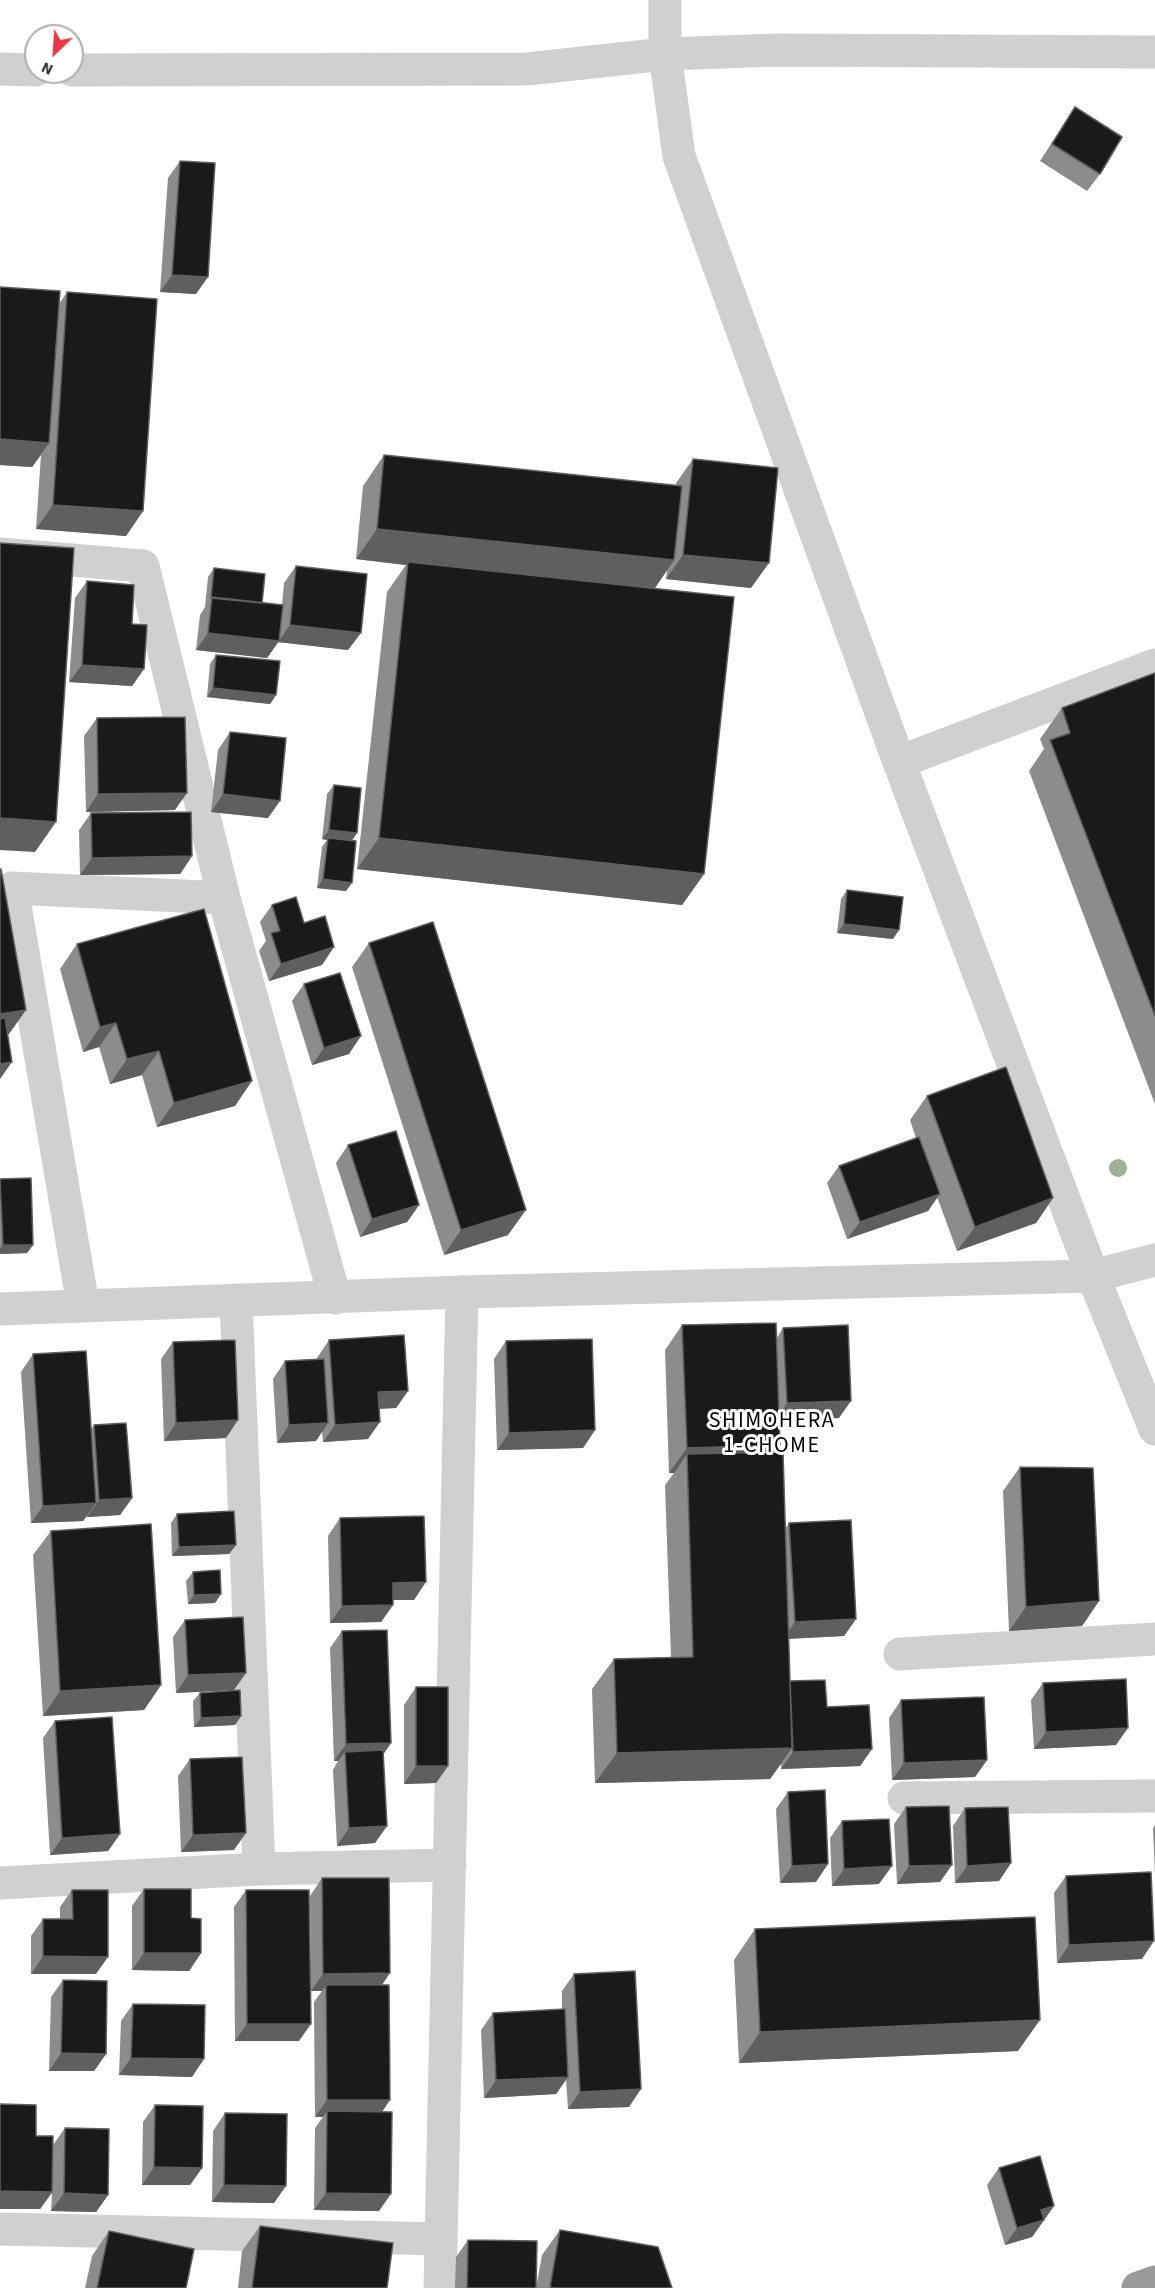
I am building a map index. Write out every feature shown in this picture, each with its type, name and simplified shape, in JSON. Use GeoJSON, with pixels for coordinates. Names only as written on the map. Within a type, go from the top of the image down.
{"type":"FeatureCollection","features":[{"type":"Feature","properties":{"kind":"highway"},"geometry":{"type":"LineString","coordinates":[[1138,2288],[1155,2282]]}},
{"type":"Feature","properties":{"kind":"street"},"geometry":{"type":"LineString","coordinates":[[665,0],[665,54],[679,156],[899,762],[1093,1276],[1155,1429]]}},
{"type":"Feature","properties":{"kind":"street"},"geometry":{"type":"LineString","coordinates":[[84,70],[527,69],[665,54],[777,50],[1155,52]]}},
{"type":"Feature","properties":{"kind":"street"},"geometry":{"type":"LineString","coordinates":[[0,69],[24,70]]}},
{"type":"Feature","properties":{"kind":"street"},"geometry":{"type":"LineString","coordinates":[[0,554],[143,566],[224,898],[335,1298]]}},
{"type":"Feature","properties":{"kind":"street"},"geometry":{"type":"LineString","coordinates":[[899,762],[1155,665]]}},
{"type":"Feature","properties":{"kind":"street"},"geometry":{"type":"LineString","coordinates":[[83,1305],[12,888],[224,898]]}},
{"type":"Feature","properties":{"kind":"street"},"geometry":{"type":"LineString","coordinates":[[0,1309],[462,1292],[1093,1276],[1155,1260]]}},
{"type":"Feature","properties":{"kind":"street"},"geometry":{"type":"LineString","coordinates":[[440,2288],[462,1292]]}},
{"type":"Feature","properties":{"kind":"street"},"geometry":{"type":"LineString","coordinates":[[236,1300],[259,1869]]}},
{"type":"Feature","properties":{"kind":"street"},"geometry":{"type":"LineString","coordinates":[[900,1654],[1155,1639]]}},
{"type":"Feature","properties":{"kind":"street"},"geometry":{"type":"LineString","coordinates":[[904,1798],[1155,1796]]}},
{"type":"Feature","properties":{"kind":"street"},"geometry":{"type":"LineString","coordinates":[[0,1883],[259,1869],[450,1864]]}},
{"type":"Feature","properties":{"kind":"street"},"geometry":{"type":"LineString","coordinates":[[0,2229],[441,2239]]}},
{"type":"Feature","properties":{"kind":"building"},"geometry":{"type":"Polygon","coordinates":[[[1075,107],[1122,137],[1100,174],[1052,144],[1075,107]]]}},
{"type":"Feature","properties":{"kind":"building"},"geometry":{"type":"Polygon","coordinates":[[[180,161],[215,163],[208,277],[172,275],[180,161]]]}},
{"type":"Feature","properties":{"kind":"building"},"geometry":{"type":"Polygon","coordinates":[[[0,287],[60,291],[49,443],[0,439],[0,287]]]}},
{"type":"Feature","properties":{"kind":"building"},"geometry":{"type":"Polygon","coordinates":[[[67,292],[157,299],[143,511],[53,505],[67,292]]]}},
{"type":"Feature","properties":{"kind":"building"},"geometry":{"type":"Polygon","coordinates":[[[384,455],[682,486],[674,560],[377,529],[384,455]]]}},
{"type":"Feature","properties":{"kind":"building"},"geometry":{"type":"Polygon","coordinates":[[[693,459],[778,468],[769,563],[683,555],[693,459]]]}},
{"type":"Feature","properties":{"kind":"building"},"geometry":{"type":"Polygon","coordinates":[[[0,543],[74,548],[56,822],[0,818],[0,543]]]}},
{"type":"Feature","properties":{"kind":"building"},"geometry":{"type":"Polygon","coordinates":[[[408,562],[734,597],[704,874],[379,838],[408,562]]]}},
{"type":"Feature","properties":{"kind":"building"},"geometry":{"type":"Polygon","coordinates":[[[296,566],[367,574],[361,633],[290,625],[296,566]]]}},
{"type":"Feature","properties":{"kind":"building"},"geometry":{"type":"Polygon","coordinates":[[[214,568],[265,574],[262,603],[211,598],[214,568]]]}},
{"type":"Feature","properties":{"kind":"building"},"geometry":{"type":"Polygon","coordinates":[[[87,581],[134,585],[132,624],[147,625],[144,669],[82,665],[87,581]]]}},
{"type":"Feature","properties":{"kind":"building"},"geometry":{"type":"Polygon","coordinates":[[[212,597],[283,605],[279,641],[208,633],[212,597]]]}},
{"type":"Feature","properties":{"kind":"building"},"geometry":{"type":"Polygon","coordinates":[[[216,655],[280,661],[276,695],[213,688],[216,655]]]}},
{"type":"Feature","properties":{"kind":"building"},"geometry":{"type":"Polygon","coordinates":[[[1155,673],[1155,1016],[1050,740],[1070,733],[1062,708],[1155,673]]]}},
{"type":"Feature","properties":{"kind":"building"},"geometry":{"type":"Polygon","coordinates":[[[185,717],[187,793],[98,794],[97,718],[185,717]]]}},
{"type":"Feature","properties":{"kind":"building"},"geometry":{"type":"Polygon","coordinates":[[[230,732],[286,738],[280,801],[223,794],[230,732]]]}},
{"type":"Feature","properties":{"kind":"building"},"geometry":{"type":"Polygon","coordinates":[[[334,785],[361,788],[357,833],[329,830],[334,785]]]}},
{"type":"Feature","properties":{"kind":"building"},"geometry":{"type":"Polygon","coordinates":[[[191,812],[192,856],[92,858],[91,813],[191,812]]]}},
{"type":"Feature","properties":{"kind":"building"},"geometry":{"type":"Polygon","coordinates":[[[328,838],[356,841],[352,883],[323,879],[328,838]]]}},
{"type":"Feature","properties":{"kind":"building"},"geometry":{"type":"Polygon","coordinates":[[[0,869],[26,1010],[0,1014],[0,869]]]}},
{"type":"Feature","properties":{"kind":"building"},"geometry":{"type":"Polygon","coordinates":[[[847,890],[903,897],[899,930],[844,924],[847,890]]]}},
{"type":"Feature","properties":{"kind":"building"},"geometry":{"type":"Polygon","coordinates":[[[296,897],[304,923],[325,916],[334,947],[281,964],[271,933],[280,931],[272,905],[296,897]]]}},
{"type":"Feature","properties":{"kind":"building"},"geometry":{"type":"Polygon","coordinates":[[[204,909],[252,1081],[174,1103],[159,1051],[127,1059],[116,1023],[100,1027],[77,944],[204,909]]]}},
{"type":"Feature","properties":{"kind":"building"},"geometry":{"type":"Polygon","coordinates":[[[433,922],[526,1210],[461,1230],[369,943],[433,922]]]}},
{"type":"Feature","properties":{"kind":"building"},"geometry":{"type":"Polygon","coordinates":[[[340,973],[361,1036],[324,1048],[304,984],[340,973]]]}},
{"type":"Feature","properties":{"kind":"building"},"geometry":{"type":"Polygon","coordinates":[[[5,1018],[12,1062],[0,1064],[0,1019],[5,1018]]]}},
{"type":"Feature","properties":{"kind":"building"},"geometry":{"type":"Polygon","coordinates":[[[1006,1067],[1053,1198],[975,1227],[927,1096],[1006,1067]]]}},
{"type":"Feature","properties":{"kind":"building"},"geometry":{"type":"Polygon","coordinates":[[[396,1131],[419,1205],[372,1219],[348,1145],[396,1131]]]}},
{"type":"Feature","properties":{"kind":"building"},"geometry":{"type":"Polygon","coordinates":[[[919,1137],[940,1194],[860,1222],[839,1166],[919,1137]]]}},
{"type":"Feature","properties":{"kind":"building"},"geometry":{"type":"Polygon","coordinates":[[[31,1178],[33,1245],[3,1245],[0,1179],[31,1178]]]}},
{"type":"Feature","properties":{"kind":"building"},"geometry":{"type":"Polygon","coordinates":[[[776,1323],[780,1445],[687,1448],[682,1325],[776,1323]]]}},
{"type":"Feature","properties":{"kind":"building"},"geometry":{"type":"Polygon","coordinates":[[[848,1325],[851,1401],[787,1403],[783,1328],[848,1325]]]}},
{"type":"Feature","properties":{"kind":"building"},"geometry":{"type":"Polygon","coordinates":[[[404,1335],[408,1391],[378,1392],[380,1422],[335,1425],[329,1340],[404,1335]]]}},
{"type":"Feature","properties":{"kind":"building"},"geometry":{"type":"Polygon","coordinates":[[[592,1339],[595,1430],[509,1433],[506,1341],[592,1339]]]}},
{"type":"Feature","properties":{"kind":"building"},"geometry":{"type":"Polygon","coordinates":[[[235,1340],[238,1420],[176,1423],[173,1342],[235,1340]]]}},
{"type":"Feature","properties":{"kind":"building"},"geometry":{"type":"Polygon","coordinates":[[[86,1351],[96,1503],[43,1506],[33,1354],[86,1351]]]}},
{"type":"Feature","properties":{"kind":"building"},"geometry":{"type":"Polygon","coordinates":[[[324,1359],[328,1423],[289,1425],[285,1361],[324,1359]]]}},
{"type":"Feature","properties":{"kind":"building"},"geometry":{"type":"Polygon","coordinates":[[[126,1423],[132,1498],[99,1500],[94,1425],[126,1423]]]}},
{"type":"Feature","properties":{"kind":"building"},"geometry":{"type":"Polygon","coordinates":[[[783,1452],[792,1748],[617,1753],[614,1659],[693,1657],[687,1454],[783,1452]]]}},
{"type":"Feature","properties":{"kind":"building"},"geometry":{"type":"Polygon","coordinates":[[[1020,1467],[1093,1468],[1099,1601],[1026,1607],[1020,1467]]]}},
{"type":"Feature","properties":{"kind":"building"},"geometry":{"type":"Polygon","coordinates":[[[234,1511],[236,1545],[179,1547],[177,1514],[234,1511]]]}},
{"type":"Feature","properties":{"kind":"building"},"geometry":{"type":"Polygon","coordinates":[[[424,1516],[426,1582],[393,1583],[393,1605],[342,1606],[340,1518],[424,1516]]]}},
{"type":"Feature","properties":{"kind":"building"},"geometry":{"type":"Polygon","coordinates":[[[851,1520],[856,1619],[795,1622],[789,1523],[851,1520]]]}},
{"type":"Feature","properties":{"kind":"building"},"geometry":{"type":"Polygon","coordinates":[[[151,1524],[161,1685],[60,1691],[51,1531],[151,1524]]]}},
{"type":"Feature","properties":{"kind":"building"},"geometry":{"type":"Polygon","coordinates":[[[220,1570],[221,1594],[194,1595],[193,1572],[220,1570]]]}},
{"type":"Feature","properties":{"kind":"building"},"geometry":{"type":"Polygon","coordinates":[[[243,1617],[246,1673],[188,1675],[185,1620],[243,1617]]]}},
{"type":"Feature","properties":{"kind":"building"},"geometry":{"type":"Polygon","coordinates":[[[387,1630],[391,1743],[346,1744],[342,1631],[387,1630]]]}},
{"type":"Feature","properties":{"kind":"building"},"geometry":{"type":"Polygon","coordinates":[[[1126,1679],[1128,1728],[1046,1732],[1043,1683],[1126,1679]]]}},
{"type":"Feature","properties":{"kind":"building"},"geometry":{"type":"Polygon","coordinates":[[[825,1680],[827,1707],[869,1705],[872,1749],[793,1752],[790,1681],[825,1680]]]}},
{"type":"Feature","properties":{"kind":"building"},"geometry":{"type":"Polygon","coordinates":[[[416,1687],[448,1687],[448,1766],[416,1766],[416,1687]]]}},
{"type":"Feature","properties":{"kind":"building"},"geometry":{"type":"Polygon","coordinates":[[[240,1690],[241,1716],[201,1718],[200,1693],[240,1690]]]}},
{"type":"Feature","properties":{"kind":"building"},"geometry":{"type":"Polygon","coordinates":[[[984,1697],[987,1760],[904,1763],[901,1700],[984,1697]]]}},
{"type":"Feature","properties":{"kind":"building"},"geometry":{"type":"Polygon","coordinates":[[[112,1717],[120,1834],[62,1838],[55,1721],[112,1717]]]}},
{"type":"Feature","properties":{"kind":"building"},"geometry":{"type":"Polygon","coordinates":[[[383,1750],[387,1826],[349,1828],[345,1752],[383,1750]]]}},
{"type":"Feature","properties":{"kind":"building"},"geometry":{"type":"Polygon","coordinates":[[[242,1757],[246,1833],[193,1835],[190,1759],[242,1757]]]}},
{"type":"Feature","properties":{"kind":"building"},"geometry":{"type":"Polygon","coordinates":[[[825,1790],[828,1864],[792,1866],[788,1792],[825,1790]]]}},
{"type":"Feature","properties":{"kind":"building"},"geometry":{"type":"Polygon","coordinates":[[[949,1806],[952,1865],[909,1866],[906,1807],[949,1806]]]}},
{"type":"Feature","properties":{"kind":"building"},"geometry":{"type":"Polygon","coordinates":[[[1008,1807],[1011,1863],[967,1866],[965,1808],[1008,1807]]]}},
{"type":"Feature","properties":{"kind":"building"},"geometry":{"type":"Polygon","coordinates":[[[889,1819],[892,1866],[844,1869],[842,1821],[889,1819]]]}},
{"type":"Feature","properties":{"kind":"building"},"geometry":{"type":"Polygon","coordinates":[[[1151,1872],[1154,1941],[1069,1945],[1066,1876],[1151,1872]]]}},
{"type":"Feature","properties":{"kind":"building"},"geometry":{"type":"Polygon","coordinates":[[[322,1878],[389,1878],[390,1973],[323,1974],[322,1878]]]}},
{"type":"Feature","properties":{"kind":"building"},"geometry":{"type":"Polygon","coordinates":[[[144,1889],[191,1889],[191,1918],[201,1919],[201,1953],[144,1953],[144,1889]]]}},
{"type":"Feature","properties":{"kind":"building"},"geometry":{"type":"Polygon","coordinates":[[[72,1890],[108,1890],[108,1957],[43,1956],[43,1919],[73,1919],[72,1890]]]}},
{"type":"Feature","properties":{"kind":"building"},"geometry":{"type":"Polygon","coordinates":[[[246,1890],[309,1890],[311,2024],[247,2024],[246,1890]]]}},
{"type":"Feature","properties":{"kind":"building"},"geometry":{"type":"Polygon","coordinates":[[[1035,1917],[1040,2020],[760,2032],[755,1929],[1035,1917]]]}},
{"type":"Feature","properties":{"kind":"building"},"geometry":{"type":"Polygon","coordinates":[[[635,1971],[641,2089],[580,2092],[574,1974],[635,1971]]]}},
{"type":"Feature","properties":{"kind":"building"},"geometry":{"type":"Polygon","coordinates":[[[63,1980],[107,1981],[106,2054],[61,2053],[63,1980]]]}},
{"type":"Feature","properties":{"kind":"building"},"geometry":{"type":"Polygon","coordinates":[[[326,1985],[389,1985],[390,2100],[327,2100],[326,1985]]]}},
{"type":"Feature","properties":{"kind":"building"},"geometry":{"type":"Polygon","coordinates":[[[133,2004],[205,2005],[204,2059],[131,2058],[133,2004]]]}},
{"type":"Feature","properties":{"kind":"building"},"geometry":{"type":"Polygon","coordinates":[[[565,2009],[568,2077],[496,2080],[493,2013],[565,2009]]]}},
{"type":"Feature","properties":{"kind":"building"},"geometry":{"type":"Polygon","coordinates":[[[0,2104],[36,2105],[36,2136],[53,2136],[52,2192],[0,2191],[0,2104]]]}},
{"type":"Feature","properties":{"kind":"building"},"geometry":{"type":"Polygon","coordinates":[[[155,2105],[203,2106],[202,2168],[154,2167],[155,2105]]]}},
{"type":"Feature","properties":{"kind":"building"},"geometry":{"type":"Polygon","coordinates":[[[327,2111],[392,2112],[391,2194],[326,2193],[327,2111]]]}},
{"type":"Feature","properties":{"kind":"building"},"geometry":{"type":"Polygon","coordinates":[[[225,2113],[287,2114],[286,2186],[224,2185],[225,2113]]]}},
{"type":"Feature","properties":{"kind":"building"},"geometry":{"type":"Polygon","coordinates":[[[65,2128],[109,2129],[108,2195],[64,2193],[65,2128]]]}},
{"type":"Feature","properties":{"kind":"building"},"geometry":{"type":"Polygon","coordinates":[[[1040,2156],[1054,2206],[1041,2210],[1044,2220],[1017,2228],[999,2168],[1040,2156]]]}},
{"type":"Feature","properties":{"kind":"building"},"geometry":{"type":"Polygon","coordinates":[[[260,2226],[393,2243],[387,2288],[252,2288],[260,2226]]]}},
{"type":"Feature","properties":{"kind":"building"},"geometry":{"type":"Polygon","coordinates":[[[560,2230],[658,2247],[672,2288],[550,2287],[560,2230]]]}},
{"type":"Feature","properties":{"kind":"building"},"geometry":{"type":"Polygon","coordinates":[[[109,2231],[194,2249],[186,2288],[97,2288],[109,2231]]]}},
{"type":"Feature","properties":{"kind":"building"},"geometry":{"type":"Polygon","coordinates":[[[468,2240],[537,2241],[536,2288],[467,2288],[468,2240]]]}},
{"type":"Feature","properties":{"kind":"district","name":"SHIMOHERA 1-CHOME"},"geometry":{"type":"Point","coordinates":[772,1434]}}]}
